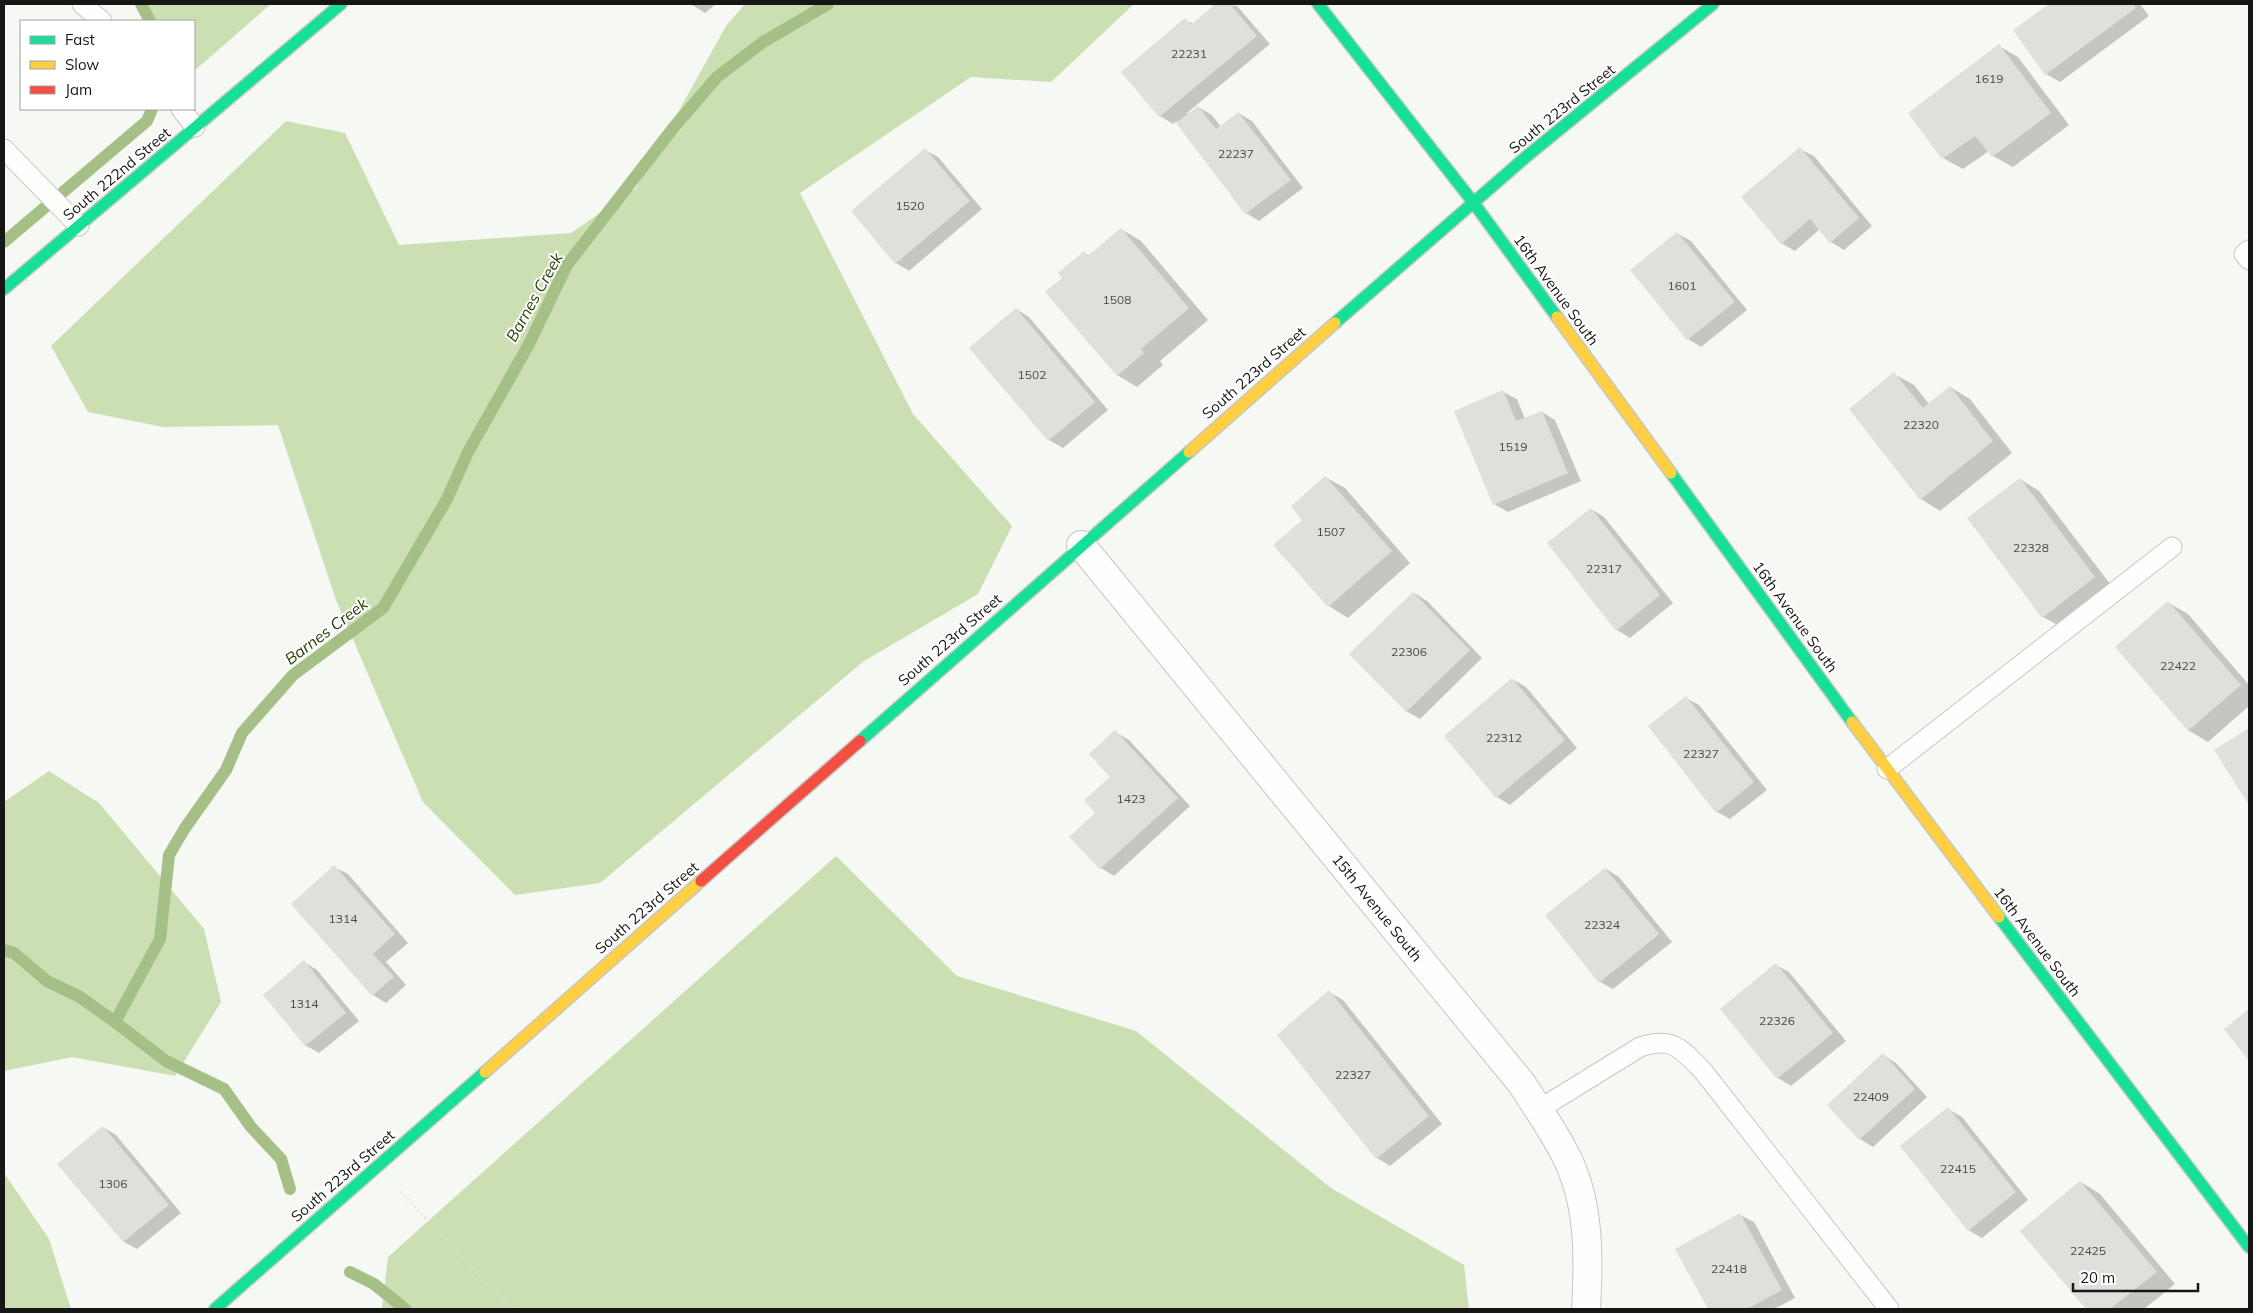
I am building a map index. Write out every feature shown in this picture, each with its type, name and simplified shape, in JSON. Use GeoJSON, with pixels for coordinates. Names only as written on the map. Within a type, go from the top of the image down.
{"type":"FeatureCollection","features":[{"type":"Feature","properties":{"kind":"street","name":"South 222nd Street"},"geometry":{"type":"LineString","coordinates":[[4,289],[341,4]]}},
{"type":"Feature","properties":{"kind":"street","name":"16th Avenue South"},"geometry":{"type":"LineString","coordinates":[[1318,4],[1473,202],[1887,769],[2249,1247]]}},
{"type":"Feature","properties":{"kind":"street","name":"South 223rd Street"},"geometry":{"type":"LineString","coordinates":[[215,1309],[1473,202],[1713,4]]}},
{"type":"Feature","properties":{"kind":"street","name":"15th Avenue South"},"geometry":{"type":"LineString","coordinates":[[1081,545],[1522,1084],[1565,1153],[1583,1204],[1589,1265],[1586,1309]]}},
{"type":"Feature","properties":{"kind":"lane"},"geometry":{"type":"LineString","coordinates":[[82,4],[101,20]]}},
{"type":"Feature","properties":{"kind":"lane"},"geometry":{"type":"LineString","coordinates":[[182,110],[195,127]]}},
{"type":"Feature","properties":{"kind":"lane"},"geometry":{"type":"LineString","coordinates":[[4,149],[79,226]]}},
{"type":"Feature","properties":{"kind":"lane"},"geometry":{"type":"LineString","coordinates":[[2249,250],[2244,254],[2249,260]]}},
{"type":"Feature","properties":{"kind":"lane"},"geometry":{"type":"LineString","coordinates":[[1887,769],[2172,547]]}},
{"type":"Feature","properties":{"kind":"lane"},"geometry":{"type":"LineString","coordinates":[[1538,1110],[1640,1047],[1657,1041],[1680,1048],[1703,1071],[1889,1309]]}},
{"type":"Feature","properties":{"kind":"path"},"geometry":{"type":"LineString","coordinates":[[377,1166],[512,1309]]}},
{"type":"Feature","properties":{"kind":"green space"},"geometry":{"type":"Polygon","coordinates":[[[136,4],[271,4],[195,70],[195,20],[149,20],[136,4]]]}},
{"type":"Feature","properties":{"kind":"green space"},"geometry":{"type":"Polygon","coordinates":[[[745,4],[1134,4],[1051,82],[971,77],[800,193],[913,414],[1012,526],[978,594],[864,661],[600,883],[515,895],[423,802],[336,600],[278,425],[163,427],[88,412],[51,346],[286,121],[345,133],[399,245],[571,233],[636,188],[726,26],[745,4]]]}},
{"type":"Feature","properties":{"kind":"green space"},"geometry":{"type":"Polygon","coordinates":[[[49,771],[99,803],[204,929],[221,1002],[175,1076],[72,1057],[4,1071],[4,802],[49,771]]]}},
{"type":"Feature","properties":{"kind":"green space"},"geometry":{"type":"Polygon","coordinates":[[[836,856],[957,976],[1136,1031],[1331,1188],[1464,1265],[1469,1309],[382,1309],[388,1257],[836,856]]]}},
{"type":"Feature","properties":{"kind":"green space"},"geometry":{"type":"Polygon","coordinates":[[[4,1173],[49,1239],[71,1309],[4,1309],[4,1173]]]}},
{"type":"Feature","properties":{"kind":"building"},"geometry":{"type":"Polygon","coordinates":[[[1215,4],[1230,4],[1257,36],[1159,117],[1121,72],[1185,18],[1191,25],[1215,4]]]}},
{"type":"Feature","properties":{"kind":"building"},"geometry":{"type":"Polygon","coordinates":[[[2049,4],[2133,4],[2136,8],[2045,75],[2013,30],[2049,4]]]}},
{"type":"Feature","properties":{"kind":"building"},"geometry":{"type":"Polygon","coordinates":[[[1999,44],[2051,113],[1992,157],[1975,136],[1942,159],[1908,113],[1999,44]]]}},
{"type":"Feature","properties":{"kind":"building"},"geometry":{"type":"Polygon","coordinates":[[[1198,106],[1216,129],[1238,112],[1291,180],[1245,214],[1176,123],[1198,106]]]}},
{"type":"Feature","properties":{"kind":"building"},"geometry":{"type":"Polygon","coordinates":[[[1800,147],[1859,218],[1830,243],[1810,219],[1781,244],[1741,197],[1800,147]]]}},
{"type":"Feature","properties":{"kind":"building"},"geometry":{"type":"Polygon","coordinates":[[[925,148],[970,201],[895,264],[851,211],[925,148]]]}},
{"type":"Feature","properties":{"kind":"building"},"geometry":{"type":"Polygon","coordinates":[[[1121,228],[1189,308],[1141,349],[1144,353],[1117,376],[1045,292],[1062,278],[1058,273],[1084,251],[1088,256],[1121,228]]]}},
{"type":"Feature","properties":{"kind":"building"},"geometry":{"type":"Polygon","coordinates":[[[1677,232],[1735,302],[1687,340],[1630,270],[1677,232]]]}},
{"type":"Feature","properties":{"kind":"building"},"geometry":{"type":"Polygon","coordinates":[[[1016,308],[1095,402],[1048,441],[969,348],[1016,308]]]}},
{"type":"Feature","properties":{"kind":"building"},"geometry":{"type":"Polygon","coordinates":[[[1894,372],[1923,408],[1950,386],[1993,441],[1920,500],[1849,409],[1894,372]]]}},
{"type":"Feature","properties":{"kind":"building"},"geometry":{"type":"Polygon","coordinates":[[[1503,390],[1516,421],[1542,411],[1568,473],[1493,505],[1454,411],[1503,390]]]}},
{"type":"Feature","properties":{"kind":"building"},"geometry":{"type":"Polygon","coordinates":[[[1325,476],[1392,551],[1328,607],[1273,545],[1302,520],[1291,506],[1325,476]]]}},
{"type":"Feature","properties":{"kind":"building"},"geometry":{"type":"Polygon","coordinates":[[[2020,478],[2095,577],[2042,618],[1967,518],[2020,478]]]}},
{"type":"Feature","properties":{"kind":"building"},"geometry":{"type":"Polygon","coordinates":[[[1591,508],[1660,595],[1616,631],[1547,543],[1591,508]]]}},
{"type":"Feature","properties":{"kind":"building"},"geometry":{"type":"Polygon","coordinates":[[[1413,592],[1470,650],[1406,712],[1349,654],[1413,592]]]}},
{"type":"Feature","properties":{"kind":"building"},"geometry":{"type":"Polygon","coordinates":[[[2168,601],[2241,685],[2188,731],[2115,647],[2168,601]]]}},
{"type":"Feature","properties":{"kind":"building"},"geometry":{"type":"Polygon","coordinates":[[[1512,678],[1565,740],[1496,798],[1444,736],[1512,678]]]}},
{"type":"Feature","properties":{"kind":"building"},"geometry":{"type":"Polygon","coordinates":[[[1686,696],[1754,782],[1716,813],[1648,726],[1686,696]]]}},
{"type":"Feature","properties":{"kind":"building"},"geometry":{"type":"Polygon","coordinates":[[[2249,728],[2249,805],[2214,750],[2249,728]]]}},
{"type":"Feature","properties":{"kind":"building"},"geometry":{"type":"Polygon","coordinates":[[[1115,730],[1178,798],[1100,869],[1069,837],[1095,813],[1084,800],[1110,777],[1089,754],[1115,730]]]}},
{"type":"Feature","properties":{"kind":"building"},"geometry":{"type":"Polygon","coordinates":[[[334,865],[395,934],[373,954],[394,977],[372,996],[291,904],[334,865]]]}},
{"type":"Feature","properties":{"kind":"building"},"geometry":{"type":"Polygon","coordinates":[[[1605,868],[1659,934],[1599,983],[1545,915],[1605,868]]]}},
{"type":"Feature","properties":{"kind":"building"},"geometry":{"type":"Polygon","coordinates":[[[304,960],[346,1013],[305,1046],[263,995],[304,960]]]}},
{"type":"Feature","properties":{"kind":"building"},"geometry":{"type":"Polygon","coordinates":[[[1776,963],[1833,1033],[1777,1079],[1720,1009],[1776,963]]]}},
{"type":"Feature","properties":{"kind":"building"},"geometry":{"type":"Polygon","coordinates":[[[1329,990],[1429,1116],[1376,1159],[1277,1035],[1329,990]]]}},
{"type":"Feature","properties":{"kind":"building"},"geometry":{"type":"Polygon","coordinates":[[[2249,1009],[2249,1061],[2224,1029],[2249,1009]]]}},
{"type":"Feature","properties":{"kind":"building"},"geometry":{"type":"Polygon","coordinates":[[[1883,1053],[1915,1089],[1859,1140],[1827,1105],[1883,1053]]]}},
{"type":"Feature","properties":{"kind":"building"},"geometry":{"type":"Polygon","coordinates":[[[1948,1107],[2016,1192],[1968,1231],[1900,1146],[1948,1107]]]}},
{"type":"Feature","properties":{"kind":"building"},"geometry":{"type":"Polygon","coordinates":[[[103,1126],[169,1205],[123,1242],[57,1164],[103,1126]]]}},
{"type":"Feature","properties":{"kind":"building"},"geometry":{"type":"Polygon","coordinates":[[[2080,1181],[2157,1272],[2110,1309],[2086,1309],[2020,1231],[2080,1181]]]}},
{"type":"Feature","properties":{"kind":"building"},"geometry":{"type":"Polygon","coordinates":[[[1740,1213],[1782,1290],[1747,1309],[1708,1309],[1675,1249],[1740,1213]]]}},
{"type":"Feature","properties":{"kind":"waterway"},"geometry":{"type":"LineString","coordinates":[[141,4],[149,20]]}},
{"type":"Feature","properties":{"kind":"waterway","name":"Barnes Creek"},"geometry":{"type":"LineString","coordinates":[[290,1189],[281,1159],[251,1127],[224,1089],[166,1061],[115,1022],[160,939],[169,855],[185,828],[226,770],[242,733],[293,675],[383,608],[447,499],[468,452],[529,344],[567,265],[674,127],[717,77],[763,42],[828,4]]}},
{"type":"Feature","properties":{"kind":"waterway"},"geometry":{"type":"LineString","coordinates":[[4,242],[147,121],[152,110]]}},
{"type":"Feature","properties":{"kind":"waterway"},"geometry":{"type":"LineString","coordinates":[[4,950],[14,953],[47,981],[80,997],[115,1022]]}},
{"type":"Feature","properties":{"kind":"waterway","name":"Barnes Creek"},"geometry":{"type":"LineString","coordinates":[[350,1272],[374,1284],[405,1309]]}},
{"type":"Feature","properties":{"kind":"traffic: fast"},"geometry":{"type":"LineString","coordinates":[[4,289],[341,4]]}},
{"type":"Feature","properties":{"kind":"traffic: fast"},"geometry":{"type":"LineString","coordinates":[[1318,4],[1473,202],[1557,317]]}},
{"type":"Feature","properties":{"kind":"traffic: fast"},"geometry":{"type":"LineString","coordinates":[[1335,323],[1527,156],[1713,4]]}},
{"type":"Feature","properties":{"kind":"traffic: fast"},"geometry":{"type":"LineString","coordinates":[[860,741],[1189,452]]}},
{"type":"Feature","properties":{"kind":"traffic: fast"},"geometry":{"type":"LineString","coordinates":[[1671,473],[1852,722]]}},
{"type":"Feature","properties":{"kind":"traffic: fast"},"geometry":{"type":"LineString","coordinates":[[1999,917],[2249,1247]]}},
{"type":"Feature","properties":{"kind":"traffic: fast"},"geometry":{"type":"LineString","coordinates":[[215,1309],[485,1072]]}},
{"type":"Feature","properties":{"kind":"traffic: slow"},"geometry":{"type":"LineString","coordinates":[[1557,317],[1671,473]]}},
{"type":"Feature","properties":{"kind":"traffic: slow"},"geometry":{"type":"LineString","coordinates":[[1189,452],[1335,323]]}},
{"type":"Feature","properties":{"kind":"traffic: slow"},"geometry":{"type":"LineString","coordinates":[[1852,722],[1999,917]]}},
{"type":"Feature","properties":{"kind":"traffic: slow"},"geometry":{"type":"LineString","coordinates":[[485,1072],[701,881]]}},
{"type":"Feature","properties":{"kind":"traffic: jam"},"geometry":{"type":"LineString","coordinates":[[701,881],[860,741]]}}]}
